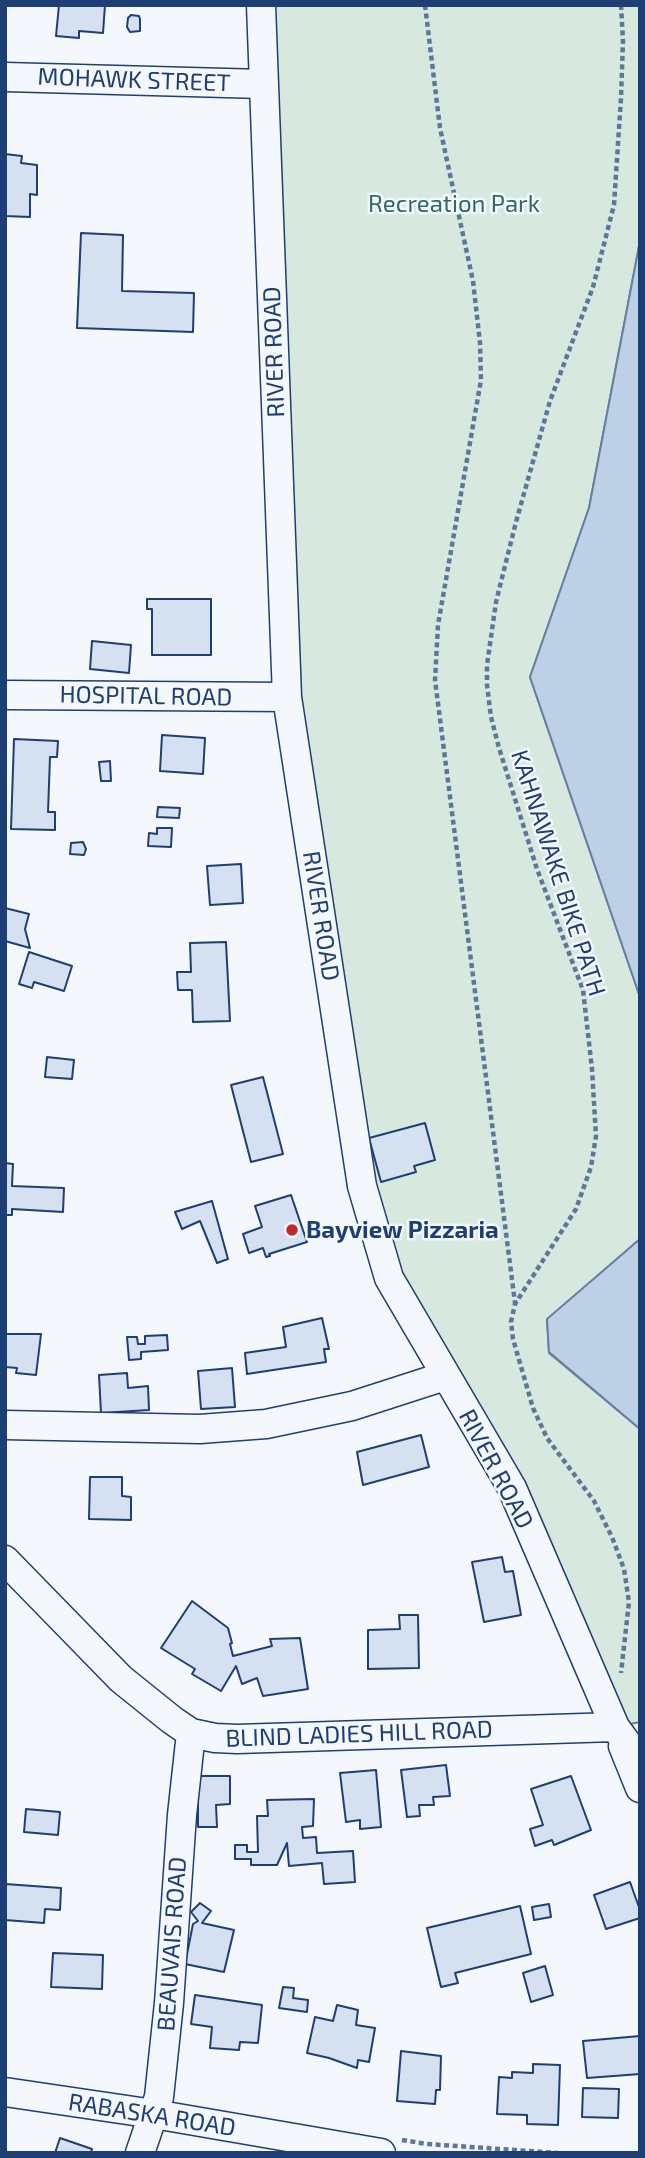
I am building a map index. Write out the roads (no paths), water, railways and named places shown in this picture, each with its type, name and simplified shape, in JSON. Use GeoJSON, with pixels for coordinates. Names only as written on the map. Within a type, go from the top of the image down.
{"type":"FeatureCollection","features":[{"type":"Feature","properties":{"kind":"street","name":"RIVER ROAD"},"geometry":{"type":"LineString","coordinates":[[261,5],[287,697],[362,1186],[389,1278],[512,1488],[615,1727],[640,1760]]}},
{"type":"Feature","properties":{"kind":"street","name":"MOHAWK STREET"},"geometry":{"type":"LineString","coordinates":[[5,77],[263,84]]}},
{"type":"Feature","properties":{"kind":"street","name":"HOSPITAL ROAD"},"geometry":{"type":"LineString","coordinates":[[5,695],[287,697]]}},
{"type":"Feature","properties":{"kind":"street"},"geometry":{"type":"LineString","coordinates":[[5,1425],[200,1429],[266,1424],[352,1406],[445,1376]]}},
{"type":"Feature","properties":{"kind":"street","name":"BLIND LADIES HILL ROAD"},"geometry":{"type":"LineString","coordinates":[[5,1560],[121,1679],[191,1733],[237,1739],[615,1727]]}},
{"type":"Feature","properties":{"kind":"street"},"geometry":{"type":"LineString","coordinates":[[615,1727],[640,1788]]}},
{"type":"Feature","properties":{"kind":"street","name":"BEAUVAIS ROAD"},"geometry":{"type":"LineString","coordinates":[[140,2153],[159,2097],[191,1733]]}},
{"type":"Feature","properties":{"kind":"street","name":"RABASKA ROAD"},"geometry":{"type":"LineString","coordinates":[[5,2092],[381,2153]]}},
{"type":"Feature","properties":{"kind":"water"},"geometry":{"type":"Polygon","coordinates":[[[640,241],[640,997],[530,677],[589,508],[640,241]]]}},
{"type":"Feature","properties":{"kind":"water"},"geometry":{"type":"Polygon","coordinates":[[[640,1239],[640,1429],[549,1352],[547,1319],[640,1239]]]}},
{"type":"Feature","properties":{"kind":"place","name":"Bayview Pizzaria"},"geometry":{"type":"Point","coordinates":[292,1230]}},
{"type":"Feature","properties":{"kind":"park label","name":"Recreation Park"},"geometry":{"type":"Point","coordinates":[454,204]}}]}
